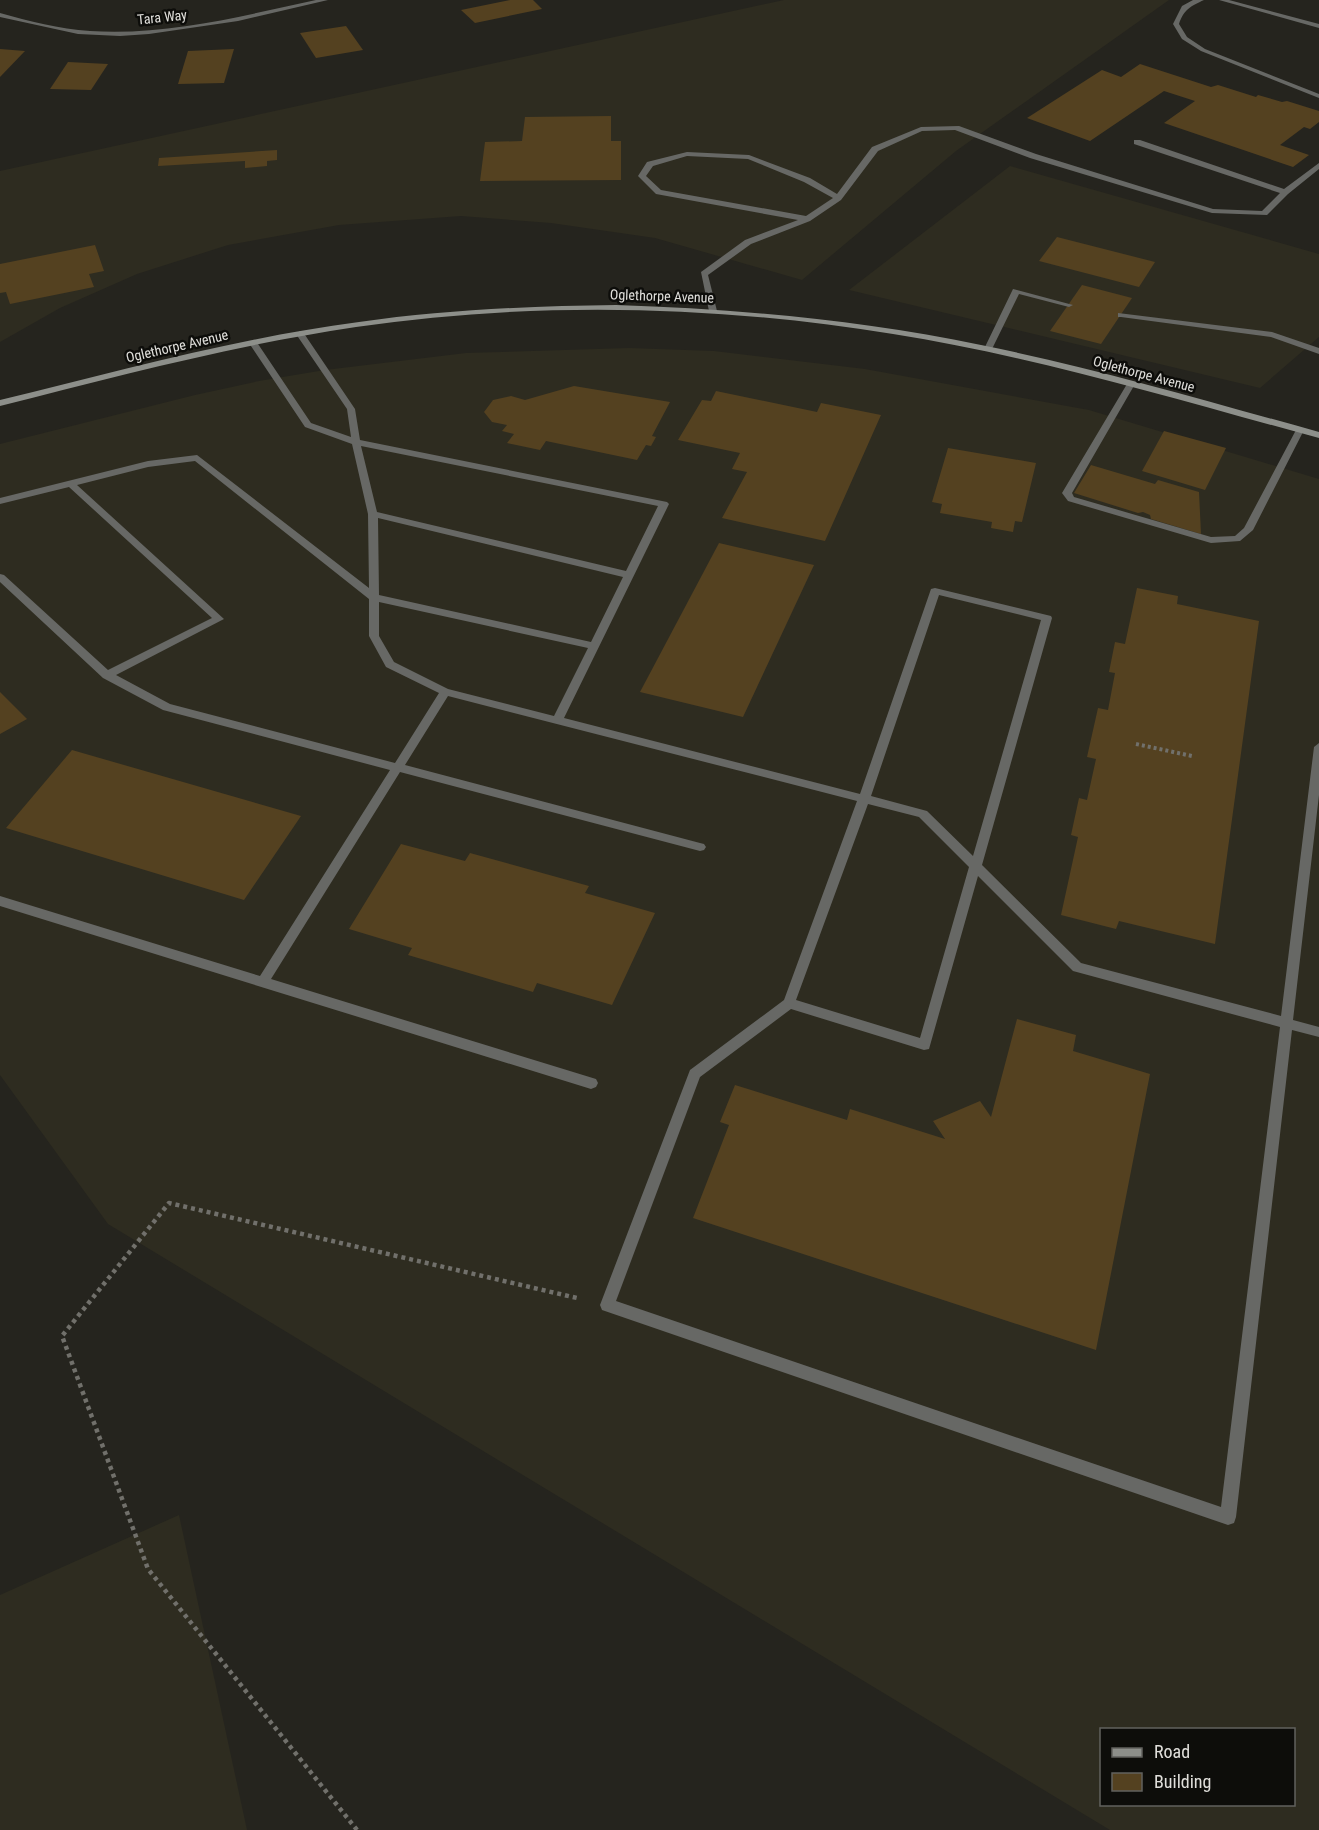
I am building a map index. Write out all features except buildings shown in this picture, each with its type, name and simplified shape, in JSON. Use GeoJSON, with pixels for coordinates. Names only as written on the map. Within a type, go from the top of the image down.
{"type":"FeatureCollection","features":[{"type":"Feature","properties":{"kind":"main road","name":"Oglethorpe Avenue"},"geometry":{"type":"LineString","coordinates":[[0,403],[300,334],[409,318],[544,309],[643,308],[781,316],[870,327],[988,349],[1131,384],[1319,435]]}},
{"type":"Feature","properties":{"kind":"street","name":"Tara Way"},"geometry":{"type":"LineString","coordinates":[[0,15],[62,29],[118,33],[182,28],[325,0]]}},
{"type":"Feature","properties":{"kind":"street"},"geometry":{"type":"LineString","coordinates":[[1201,0],[1180,9],[1176,24],[1184,38],[1203,50],[1319,96]]}},
{"type":"Feature","properties":{"kind":"street"},"geometry":{"type":"LineString","coordinates":[[1222,0],[1319,26]]}},
{"type":"Feature","properties":{"kind":"street"},"geometry":{"type":"LineString","coordinates":[[713,311],[704,274],[748,242],[807,219],[838,198],[875,149],[921,129],[956,128],[1033,156],[1212,211],[1264,213],[1285,192],[1319,165]]}},
{"type":"Feature","properties":{"kind":"street"},"geometry":{"type":"LineString","coordinates":[[1137,142],[1285,192]]}},
{"type":"Feature","properties":{"kind":"street"},"geometry":{"type":"LineString","coordinates":[[807,219],[659,192],[642,176],[650,164],[687,154],[749,157],[807,180],[838,198]]}},
{"type":"Feature","properties":{"kind":"street"},"geometry":{"type":"LineString","coordinates":[[988,349],[1016,291],[1069,305]]}},
{"type":"Feature","properties":{"kind":"street"},"geometry":{"type":"LineString","coordinates":[[1121,315],[1272,334],[1319,351]]}},
{"type":"Feature","properties":{"kind":"street"},"geometry":{"type":"LineString","coordinates":[[300,334],[351,409],[356,442],[373,514],[374,636],[390,664],[445,692],[923,814],[1077,967],[1319,1032]]}},
{"type":"Feature","properties":{"kind":"street"},"geometry":{"type":"LineString","coordinates":[[253,343],[308,425],[356,442],[664,504],[557,721]]}},
{"type":"Feature","properties":{"kind":"street"},"geometry":{"type":"LineString","coordinates":[[1131,384],[1067,494],[1071,499],[1211,540],[1237,539],[1248,530],[1300,430]]}},
{"type":"Feature","properties":{"kind":"street"},"geometry":{"type":"LineString","coordinates":[[0,501],[148,464],[197,458],[373,597],[594,646]]}},
{"type":"Feature","properties":{"kind":"street"},"geometry":{"type":"LineString","coordinates":[[70,483],[219,619],[107,675]]}},
{"type":"Feature","properties":{"kind":"street"},"geometry":{"type":"LineString","coordinates":[[373,514],[629,576]]}},
{"type":"Feature","properties":{"kind":"street"},"geometry":{"type":"LineString","coordinates":[[0,577],[107,675],[167,707],[700,847]]}},
{"type":"Feature","properties":{"kind":"street"},"geometry":{"type":"LineString","coordinates":[[789,1003],[924,1044],[1047,618],[935,591],[864,799],[789,1003],[695,1074],[607,1305],[1228,1517],[1319,747]]}},
{"type":"Feature","properties":{"kind":"street"},"geometry":{"type":"LineString","coordinates":[[263,982],[445,692]]}},
{"type":"Feature","properties":{"kind":"street"},"geometry":{"type":"LineString","coordinates":[[0,901],[591,1083]]}},
{"type":"Feature","properties":{"kind":"path"},"geometry":{"type":"LineString","coordinates":[[1136,744],[1192,756]]}},
{"type":"Feature","properties":{"kind":"path"},"geometry":{"type":"LineString","coordinates":[[357,1830],[148,1569],[62,1336],[169,1203],[607,1305]]}},
{"type":"Feature","properties":{"kind":"shaded area"},"geometry":{"type":"Polygon","coordinates":[[[784,0],[1169,0],[956,151],[802,280],[655,238],[551,223],[461,216],[339,225],[228,245],[137,274],[60,308],[0,342],[0,171],[784,0]]]}},
{"type":"Feature","properties":{"kind":"shaded area"},"geometry":{"type":"Polygon","coordinates":[[[1010,166],[1319,254],[1319,337],[1260,388],[849,290],[1010,166]]]}},
{"type":"Feature","properties":{"kind":"shaded area"},"geometry":{"type":"Polygon","coordinates":[[[629,348],[714,351],[865,369],[1089,410],[1319,479],[1319,1830],[1110,1830],[108,1224],[0,1075],[0,444],[195,395],[325,370],[466,353],[629,348]]]}},
{"type":"Feature","properties":{"kind":"shaded area"},"geometry":{"type":"Polygon","coordinates":[[[179,1515],[247,1830],[0,1830],[0,1595],[179,1515]]]}}]}
